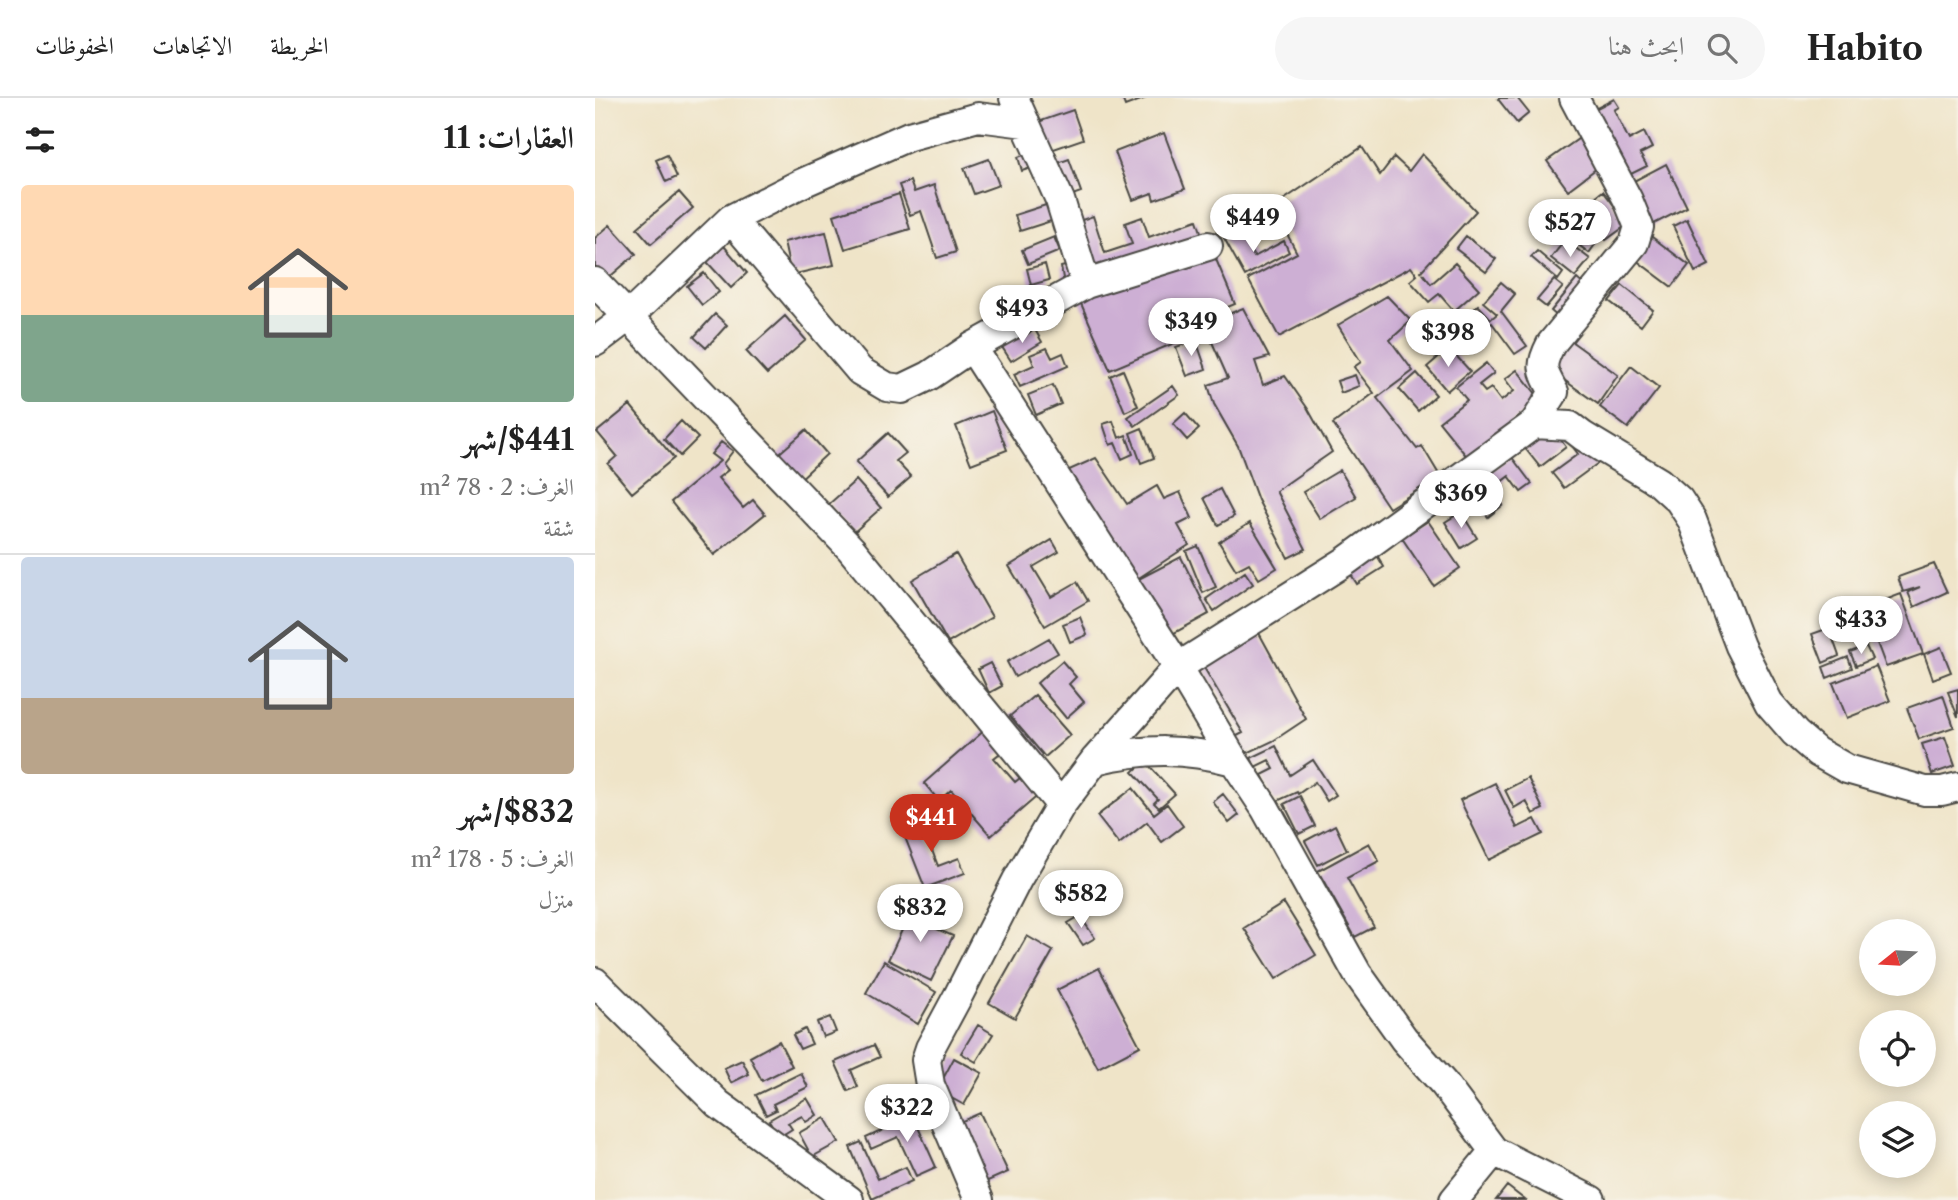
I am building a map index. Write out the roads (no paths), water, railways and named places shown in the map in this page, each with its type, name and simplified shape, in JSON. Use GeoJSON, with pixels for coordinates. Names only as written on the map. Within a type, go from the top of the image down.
{"type":"FeatureCollection","features":[{"type":"Feature","properties":{"kind":"street"},"geometry":{"type":"LineString","coordinates":[[979,1200],[934,1096],[926,1060],[1017,880],[1061,805],[1095,760],[1178,667],[1346,561],[1534,424],[1554,392],[1543,372],[1542,361],[1551,344],[1634,243],[1639,227],[1628,200],[1574,98]]}},
{"type":"Feature","properties":{"kind":"street"},"geometry":{"type":"LineString","coordinates":[[595,342],[628,317],[731,219],[800,184],[909,136],[978,117],[1020,111],[1060,200],[1086,284]]}},
{"type":"Feature","properties":{"kind":"street"},"geometry":{"type":"LineString","coordinates":[[731,219],[860,371],[887,387],[902,389],[1086,284],[1208,246]]}},
{"type":"Feature","properties":{"kind":"street"},"geometry":{"type":"LineString","coordinates":[[595,282],[851,549],[1061,805]]}},
{"type":"Feature","properties":{"kind":"street"},"geometry":{"type":"LineString","coordinates":[[972,347],[1178,667],[1265,808],[1357,973],[1404,1039],[1444,1084],[1494,1151],[1591,1200]]}},
{"type":"Feature","properties":{"kind":"street"},"geometry":{"type":"LineString","coordinates":[[1534,424],[1570,426],[1659,482],[1679,500],[1692,520],[1740,646],[1769,703],[1795,733],[1817,752],[1847,769],[1914,788],[1942,791],[1958,786]]}},
{"type":"Feature","properties":{"kind":"street"},"geometry":{"type":"LineString","coordinates":[[1095,760],[1123,753],[1179,750],[1234,761]]}},
{"type":"Feature","properties":{"kind":"street"},"geometry":{"type":"LineString","coordinates":[[595,982],[717,1104],[849,1200]]}},
{"type":"Feature","properties":{"kind":"street"},"geometry":{"type":"LineString","coordinates":[[1454,1200],[1494,1151]]}}]}
